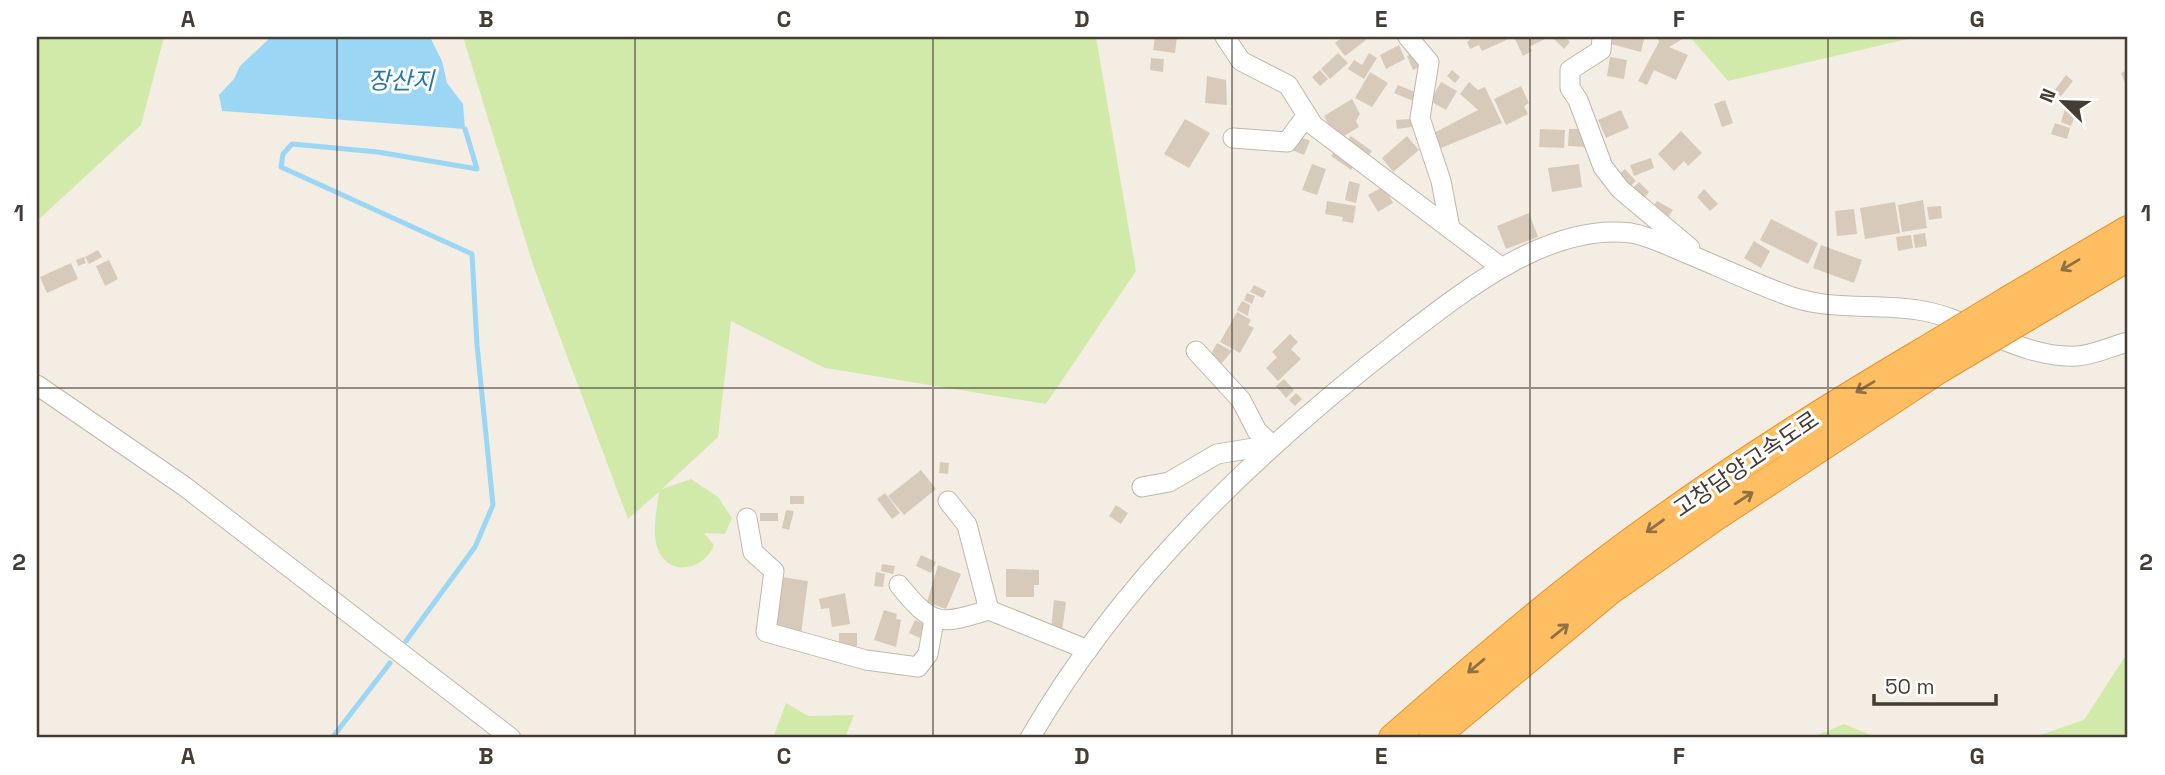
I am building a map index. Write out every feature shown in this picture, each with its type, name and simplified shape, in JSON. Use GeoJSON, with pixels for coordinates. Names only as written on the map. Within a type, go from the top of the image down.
{"type":"FeatureCollection","features":[{"type":"Feature","properties":{"kind":"highway","name":"고창담양고속도로"},"geometry":{"type":"LineString","coordinates":[[1393,738],[1565,593],[1665,519],[1814,417],[1931,360],[2018,308],[2128,230]]}},
{"type":"Feature","properties":{"kind":"highway","name":"고창담양고속도로"},"geometry":{"type":"LineString","coordinates":[[2018,308],[2128,257]]}},
{"type":"Feature","properties":{"kind":"highway","name":"고창담양고속도로"},"geometry":{"type":"LineString","coordinates":[[1433,738],[1609,591],[1931,360]]}},
{"type":"Feature","properties":{"kind":"street"},"geometry":{"type":"LineString","coordinates":[[1225,37],[1241,61],[1288,85],[1313,125],[1502,268]]}},
{"type":"Feature","properties":{"kind":"street"},"geometry":{"type":"LineString","coordinates":[[1408,37],[1429,62],[1420,118],[1441,181],[1450,228]]}},
{"type":"Feature","properties":{"kind":"street"},"geometry":{"type":"LineString","coordinates":[[1602,37],[1601,50],[1570,70],[1570,88],[1578,100],[1603,167],[1620,189],[1704,260]]}},
{"type":"Feature","properties":{"kind":"street"},"geometry":{"type":"LineString","coordinates":[[1233,138],[1287,142],[1307,116]]}},
{"type":"Feature","properties":{"kind":"street"},"geometry":{"type":"LineString","coordinates":[[1030,738],[1119,607],[1193,523],[1272,445],[1329,395],[1464,291],[1502,268],[1546,248],[1587,234],[1634,233],[1794,297],[1830,307],[1920,310],[1946,316],[2033,351],[2055,356],[2079,356],[2128,342]]}},
{"type":"Feature","properties":{"kind":"street"},"geometry":{"type":"LineString","coordinates":[[1196,351],[1241,400],[1257,431],[1272,445]]}},
{"type":"Feature","properties":{"kind":"street"},"geometry":{"type":"LineString","coordinates":[[37,385],[184,486],[511,738]]}},
{"type":"Feature","properties":{"kind":"street"},"geometry":{"type":"LineString","coordinates":[[1142,487],[1169,482],[1217,454],[1272,445]]}},
{"type":"Feature","properties":{"kind":"street"},"geometry":{"type":"LineString","coordinates":[[948,501],[967,525],[989,610]]}},
{"type":"Feature","properties":{"kind":"street"},"geometry":{"type":"LineString","coordinates":[[747,518],[754,552],[774,570],[766,632],[866,660],[918,667],[928,654],[934,620]]}},
{"type":"Feature","properties":{"kind":"street"},"geometry":{"type":"LineString","coordinates":[[899,585],[914,604],[934,620],[951,622],[989,610],[1088,650]]}},
{"type":"Feature","properties":{"kind":"green space"},"geometry":{"type":"Polygon","coordinates":[[[37,37],[164,37],[141,125],[37,221],[37,37]]]}},
{"type":"Feature","properties":{"kind":"green space"},"geometry":{"type":"Polygon","coordinates":[[[463,37],[1096,37],[1136,271],[1046,404],[825,368],[731,321],[718,437],[662,489],[691,479],[718,497],[732,518],[725,534],[704,533],[714,545],[702,561],[686,567],[677,567],[662,557],[657,547],[655,526],[659,492],[628,519],[533,265],[463,37]]]}},
{"type":"Feature","properties":{"kind":"green space"},"geometry":{"type":"Polygon","coordinates":[[[1690,37],[1916,37],[1728,81],[1690,37]]]}},
{"type":"Feature","properties":{"kind":"green space"},"geometry":{"type":"Polygon","coordinates":[[[2128,652],[2128,738],[2031,738],[2084,720],[2128,652]]]}},
{"type":"Feature","properties":{"kind":"green space"},"geometry":{"type":"Polygon","coordinates":[[[786,703],[808,716],[854,715],[845,738],[773,738],[786,703]]]}},
{"type":"Feature","properties":{"kind":"green space"},"geometry":{"type":"Polygon","coordinates":[[[1844,724],[1878,738],[1810,738],[1844,724]]]}},
{"type":"Feature","properties":{"kind":"water","name":"장산지"},"geometry":{"type":"Polygon","coordinates":[[[271,37],[430,37],[442,61],[447,83],[463,104],[465,129],[222,111],[219,95],[234,79],[240,66],[271,37]]]}},
{"type":"Feature","properties":{"kind":"building"},"geometry":{"type":"Polygon","coordinates":[[[1155,37],[1177,37],[1175,53],[1153,50],[1155,37]]]}},
{"type":"Feature","properties":{"kind":"building"},"geometry":{"type":"Polygon","coordinates":[[[1343,37],[1363,37],[1366,40],[1345,56],[1335,43],[1343,37]]]}},
{"type":"Feature","properties":{"kind":"building"},"geometry":{"type":"Polygon","coordinates":[[[1474,37],[1513,37],[1482,51],[1479,45],[1470,49],[1467,42],[1474,37]]]}},
{"type":"Feature","properties":{"kind":"building"},"geometry":{"type":"Polygon","coordinates":[[[1552,37],[1565,37],[1570,42],[1564,49],[1552,37]]]}},
{"type":"Feature","properties":{"kind":"building"},"geometry":{"type":"Polygon","coordinates":[[[1612,37],[1644,39],[1641,52],[1611,44],[1612,37]]]}},
{"type":"Feature","properties":{"kind":"building"},"geometry":{"type":"Polygon","coordinates":[[[1657,37],[1686,37],[1669,47],[1688,55],[1676,80],[1654,70],[1647,85],[1638,81],[1659,42],[1657,37]]]}},
{"type":"Feature","properties":{"kind":"building"},"geometry":{"type":"Polygon","coordinates":[[[1515,39],[1545,39],[1529,47],[1532,51],[1523,56],[1515,39]]]}},
{"type":"Feature","properties":{"kind":"building"},"geometry":{"type":"Polygon","coordinates":[[[1399,45],[1405,59],[1386,69],[1380,55],[1399,45]]]}},
{"type":"Feature","properties":{"kind":"building"},"geometry":{"type":"Polygon","coordinates":[[[1415,52],[1421,66],[1413,70],[1407,56],[1415,52]]]}},
{"type":"Feature","properties":{"kind":"building"},"geometry":{"type":"Polygon","coordinates":[[[1338,53],[1348,63],[1330,79],[1321,69],[1338,53]]]}},
{"type":"Feature","properties":{"kind":"building"},"geometry":{"type":"Polygon","coordinates":[[[1369,53],[1377,58],[1364,79],[1348,69],[1354,60],[1362,65],[1369,53]]]}},
{"type":"Feature","properties":{"kind":"building"},"geometry":{"type":"Polygon","coordinates":[[[1610,57],[1627,60],[1624,79],[1607,76],[1610,57]]]}},
{"type":"Feature","properties":{"kind":"building"},"geometry":{"type":"Polygon","coordinates":[[[1151,58],[1164,59],[1163,72],[1150,70],[1151,58]]]}},
{"type":"Feature","properties":{"kind":"building"},"geometry":{"type":"Polygon","coordinates":[[[1320,70],[1328,79],[1320,86],[1312,77],[1320,70]]]}},
{"type":"Feature","properties":{"kind":"building"},"geometry":{"type":"Polygon","coordinates":[[[1452,70],[1460,77],[1455,83],[1447,76],[1452,70]]]}},
{"type":"Feature","properties":{"kind":"building"},"geometry":{"type":"Polygon","coordinates":[[[2128,70],[2128,90],[2121,73],[2128,70]]]}},
{"type":"Feature","properties":{"kind":"building"},"geometry":{"type":"Polygon","coordinates":[[[1370,72],[1388,83],[1372,107],[1355,98],[1370,72]]]}},
{"type":"Feature","properties":{"kind":"building"},"geometry":{"type":"Polygon","coordinates":[[[2066,75],[2073,81],[2061,96],[2054,91],[2066,75]]]}},
{"type":"Feature","properties":{"kind":"building"},"geometry":{"type":"Polygon","coordinates":[[[1207,76],[1226,80],[1227,105],[1205,103],[1207,76]]]}},
{"type":"Feature","properties":{"kind":"building"},"geometry":{"type":"Polygon","coordinates":[[[1441,82],[1457,91],[1446,110],[1430,101],[1441,82]]]}},
{"type":"Feature","properties":{"kind":"building"},"geometry":{"type":"Polygon","coordinates":[[[1469,82],[1478,90],[1485,87],[1502,123],[1441,148],[1434,133],[1478,110],[1460,94],[1469,82]]]}},
{"type":"Feature","properties":{"kind":"building"},"geometry":{"type":"Polygon","coordinates":[[[1398,85],[1417,93],[1413,101],[1394,93],[1398,85]]]}},
{"type":"Feature","properties":{"kind":"building"},"geometry":{"type":"Polygon","coordinates":[[[1521,86],[1529,103],[1524,106],[1528,114],[1506,125],[1494,99],[1521,86]]]}},
{"type":"Feature","properties":{"kind":"building"},"geometry":{"type":"Polygon","coordinates":[[[1352,99],[1360,114],[1356,121],[1359,127],[1337,140],[1324,116],[1352,99]]]}},
{"type":"Feature","properties":{"kind":"building"},"geometry":{"type":"Polygon","coordinates":[[[1725,100],[1733,123],[1722,127],[1714,104],[1725,100]]]}},
{"type":"Feature","properties":{"kind":"building"},"geometry":{"type":"Polygon","coordinates":[[[2065,109],[2076,113],[2071,126],[2061,122],[2065,109]]]}},
{"type":"Feature","properties":{"kind":"building"},"geometry":{"type":"Polygon","coordinates":[[[1621,110],[1629,128],[1606,138],[1598,120],[1621,110]]]}},
{"type":"Feature","properties":{"kind":"building"},"geometry":{"type":"Polygon","coordinates":[[[1185,119],[1210,133],[1189,168],[1164,154],[1185,119]]]}},
{"type":"Feature","properties":{"kind":"building"},"geometry":{"type":"Polygon","coordinates":[[[1411,119],[1412,127],[1397,129],[1396,120],[1411,119]]]}},
{"type":"Feature","properties":{"kind":"building"},"geometry":{"type":"Polygon","coordinates":[[[2055,123],[2070,128],[2067,139],[2051,134],[2055,123]]]}},
{"type":"Feature","properties":{"kind":"building"},"geometry":{"type":"Polygon","coordinates":[[[1540,129],[1565,130],[1564,148],[1539,147],[1540,129]]]}},
{"type":"Feature","properties":{"kind":"building"},"geometry":{"type":"Polygon","coordinates":[[[1569,129],[1587,129],[1586,147],[1568,146],[1569,129]]]}},
{"type":"Feature","properties":{"kind":"building"},"geometry":{"type":"Polygon","coordinates":[[[1681,131],[1702,153],[1688,166],[1684,161],[1674,171],[1658,154],[1681,131]]]}},
{"type":"Feature","properties":{"kind":"building"},"geometry":{"type":"Polygon","coordinates":[[[1298,136],[1310,141],[1304,155],[1292,150],[1298,136]]]}},
{"type":"Feature","properties":{"kind":"building"},"geometry":{"type":"Polygon","coordinates":[[[1351,136],[1372,151],[1365,160],[1344,144],[1351,136]]]}},
{"type":"Feature","properties":{"kind":"building"},"geometry":{"type":"Polygon","coordinates":[[[1407,136],[1419,150],[1393,172],[1382,158],[1407,136]]]}},
{"type":"Feature","properties":{"kind":"building"},"geometry":{"type":"Polygon","coordinates":[[[1337,149],[1356,162],[1351,170],[1331,156],[1337,149]]]}},
{"type":"Feature","properties":{"kind":"building"},"geometry":{"type":"Polygon","coordinates":[[[1651,158],[1654,168],[1634,176],[1630,165],[1651,158]]]}},
{"type":"Feature","properties":{"kind":"building"},"geometry":{"type":"Polygon","coordinates":[[[1312,164],[1326,169],[1317,195],[1302,190],[1312,164]]]}},
{"type":"Feature","properties":{"kind":"building"},"geometry":{"type":"Polygon","coordinates":[[[1579,164],[1582,187],[1552,192],[1548,168],[1579,164]]]}},
{"type":"Feature","properties":{"kind":"building"},"geometry":{"type":"Polygon","coordinates":[[[1625,169],[1636,181],[1629,187],[1618,175],[1625,169]]]}},
{"type":"Feature","properties":{"kind":"building"},"geometry":{"type":"Polygon","coordinates":[[[1349,181],[1360,184],[1356,203],[1345,200],[1349,181]]]}},
{"type":"Feature","properties":{"kind":"building"},"geometry":{"type":"Polygon","coordinates":[[[1639,182],[1649,192],[1643,199],[1633,188],[1639,182]]]}},
{"type":"Feature","properties":{"kind":"building"},"geometry":{"type":"Polygon","coordinates":[[[1384,186],[1393,203],[1378,212],[1368,195],[1384,186]]]}},
{"type":"Feature","properties":{"kind":"building"},"geometry":{"type":"Polygon","coordinates":[[[1704,189],[1718,204],[1710,211],[1697,197],[1704,189]]]}},
{"type":"Feature","properties":{"kind":"building"},"geometry":{"type":"Polygon","coordinates":[[[1923,200],[1927,228],[1902,232],[1898,205],[1923,200]]]}},
{"type":"Feature","properties":{"kind":"building"},"geometry":{"type":"Polygon","coordinates":[[[1327,201],[1356,206],[1353,223],[1342,221],[1343,217],[1325,214],[1327,201]]]}},
{"type":"Feature","properties":{"kind":"building"},"geometry":{"type":"Polygon","coordinates":[[[1657,201],[1673,210],[1668,217],[1653,207],[1657,201]]]}},
{"type":"Feature","properties":{"kind":"building"},"geometry":{"type":"Polygon","coordinates":[[[1895,202],[1900,233],[1865,239],[1860,208],[1895,202]]]}},
{"type":"Feature","properties":{"kind":"building"},"geometry":{"type":"Polygon","coordinates":[[[1941,206],[1942,218],[1929,220],[1927,207],[1941,206]]]}},
{"type":"Feature","properties":{"kind":"building"},"geometry":{"type":"Polygon","coordinates":[[[1854,209],[1857,234],[1837,236],[1835,211],[1854,209]]]}},
{"type":"Feature","properties":{"kind":"building"},"geometry":{"type":"Polygon","coordinates":[[[1529,213],[1538,237],[1506,249],[1497,226],[1529,213]]]}},
{"type":"Feature","properties":{"kind":"building"},"geometry":{"type":"Polygon","coordinates":[[[1771,219],[1818,243],[1808,264],[1760,240],[1771,219]]]}},
{"type":"Feature","properties":{"kind":"building"},"geometry":{"type":"Polygon","coordinates":[[[1925,233],[1927,246],[1915,248],[1913,235],[1925,233]]]}},
{"type":"Feature","properties":{"kind":"building"},"geometry":{"type":"Polygon","coordinates":[[[1911,235],[1913,248],[1898,251],[1896,237],[1911,235]]]}},
{"type":"Feature","properties":{"kind":"building"},"geometry":{"type":"Polygon","coordinates":[[[1754,241],[1770,251],[1761,268],[1744,258],[1754,241]]]}},
{"type":"Feature","properties":{"kind":"building"},"geometry":{"type":"Polygon","coordinates":[[[1821,245],[1862,260],[1854,283],[1813,268],[1821,245]]]}},
{"type":"Feature","properties":{"kind":"building"},"geometry":{"type":"Polygon","coordinates":[[[98,250],[102,257],[89,264],[85,257],[98,250]]]}},
{"type":"Feature","properties":{"kind":"building"},"geometry":{"type":"Polygon","coordinates":[[[84,257],[86,263],[78,266],[76,260],[84,257]]]}},
{"type":"Feature","properties":{"kind":"building"},"geometry":{"type":"Polygon","coordinates":[[[109,260],[118,279],[105,286],[96,266],[109,260]]]}},
{"type":"Feature","properties":{"kind":"building"},"geometry":{"type":"Polygon","coordinates":[[[71,263],[78,279],[47,293],[40,277],[71,263]]]}},
{"type":"Feature","properties":{"kind":"building"},"geometry":{"type":"Polygon","coordinates":[[[1254,285],[1266,291],[1263,298],[1250,292],[1254,285]]]}},
{"type":"Feature","properties":{"kind":"building"},"geometry":{"type":"Polygon","coordinates":[[[1247,293],[1255,296],[1252,304],[1244,300],[1247,293]]]}},
{"type":"Feature","properties":{"kind":"building"},"geometry":{"type":"Polygon","coordinates":[[[1242,301],[1250,305],[1248,316],[1237,310],[1242,301]]]}},
{"type":"Feature","properties":{"kind":"building"},"geometry":{"type":"Polygon","coordinates":[[[1237,312],[1251,320],[1248,325],[1254,328],[1240,353],[1220,342],[1237,312]]]}},
{"type":"Feature","properties":{"kind":"building"},"geometry":{"type":"Polygon","coordinates":[[[1290,334],[1298,342],[1291,349],[1301,359],[1278,381],[1266,368],[1277,357],[1272,352],[1290,334]]]}},
{"type":"Feature","properties":{"kind":"building"},"geometry":{"type":"Polygon","coordinates":[[[1217,343],[1232,351],[1222,363],[1210,356],[1217,343]]]}},
{"type":"Feature","properties":{"kind":"building"},"geometry":{"type":"Polygon","coordinates":[[[1284,379],[1294,390],[1286,398],[1276,386],[1284,379]]]}},
{"type":"Feature","properties":{"kind":"building"},"geometry":{"type":"Polygon","coordinates":[[[1296,393],[1302,399],[1295,406],[1289,400],[1296,393]]]}},
{"type":"Feature","properties":{"kind":"building"},"geometry":{"type":"Polygon","coordinates":[[[940,462],[949,463],[948,474],[939,473],[940,462]]]}},
{"type":"Feature","properties":{"kind":"building"},"geometry":{"type":"Polygon","coordinates":[[[921,470],[936,489],[904,515],[888,496],[921,470]]]}},
{"type":"Feature","properties":{"kind":"building"},"geometry":{"type":"Polygon","coordinates":[[[885,493],[900,513],[892,519],[877,499],[885,493]]]}},
{"type":"Feature","properties":{"kind":"building"},"geometry":{"type":"Polygon","coordinates":[[[790,496],[804,496],[804,504],[790,504],[790,496]]]}},
{"type":"Feature","properties":{"kind":"building"},"geometry":{"type":"Polygon","coordinates":[[[1116,505],[1128,513],[1121,524],[1109,516],[1116,505]]]}},
{"type":"Feature","properties":{"kind":"building"},"geometry":{"type":"Polygon","coordinates":[[[786,510],[794,511],[789,530],[782,528],[786,510]]]}},
{"type":"Feature","properties":{"kind":"building"},"geometry":{"type":"Polygon","coordinates":[[[760,513],[778,513],[778,521],[760,521],[760,513]]]}},
{"type":"Feature","properties":{"kind":"building"},"geometry":{"type":"Polygon","coordinates":[[[921,555],[936,562],[931,573],[916,566],[921,555]]]}},
{"type":"Feature","properties":{"kind":"building"},"geometry":{"type":"Polygon","coordinates":[[[882,564],[895,566],[893,574],[881,571],[882,564]]]}},
{"type":"Feature","properties":{"kind":"building"},"geometry":{"type":"Polygon","coordinates":[[[938,565],[961,574],[946,609],[927,602],[938,565]]]}},
{"type":"Feature","properties":{"kind":"building"},"geometry":{"type":"Polygon","coordinates":[[[1006,569],[1039,570],[1039,585],[1034,585],[1034,597],[1006,597],[1006,569]]]}},
{"type":"Feature","properties":{"kind":"building"},"geometry":{"type":"Polygon","coordinates":[[[876,572],[885,574],[883,587],[874,586],[876,572]]]}},
{"type":"Feature","properties":{"kind":"building"},"geometry":{"type":"Polygon","coordinates":[[[782,577],[808,581],[801,634],[775,630],[782,577]]]}},
{"type":"Feature","properties":{"kind":"building"},"geometry":{"type":"Polygon","coordinates":[[[845,593],[850,624],[832,627],[829,608],[821,609],[819,599],[845,593]]]}},
{"type":"Feature","properties":{"kind":"building"},"geometry":{"type":"Polygon","coordinates":[[[1054,600],[1066,602],[1062,631],[1051,630],[1054,600]]]}},
{"type":"Feature","properties":{"kind":"building"},"geometry":{"type":"Polygon","coordinates":[[[884,610],[897,614],[896,619],[901,620],[896,647],[874,640],[884,610]]]}},
{"type":"Feature","properties":{"kind":"building"},"geometry":{"type":"Polygon","coordinates":[[[915,620],[926,625],[920,638],[909,633],[915,620]]]}},
{"type":"Feature","properties":{"kind":"building"},"geometry":{"type":"Polygon","coordinates":[[[839,633],[857,633],[857,646],[839,646],[839,633]]]}},
{"type":"Feature","properties":{"kind":"waterway"},"geometry":{"type":"LineString","coordinates":[[406,641],[475,547],[493,505],[477,345],[472,254],[281,167],[283,154],[292,144],[378,152],[477,169],[465,129]]}},
{"type":"Feature","properties":{"kind":"waterway"},"geometry":{"type":"LineString","coordinates":[[332,738],[390,663]]}}]}
